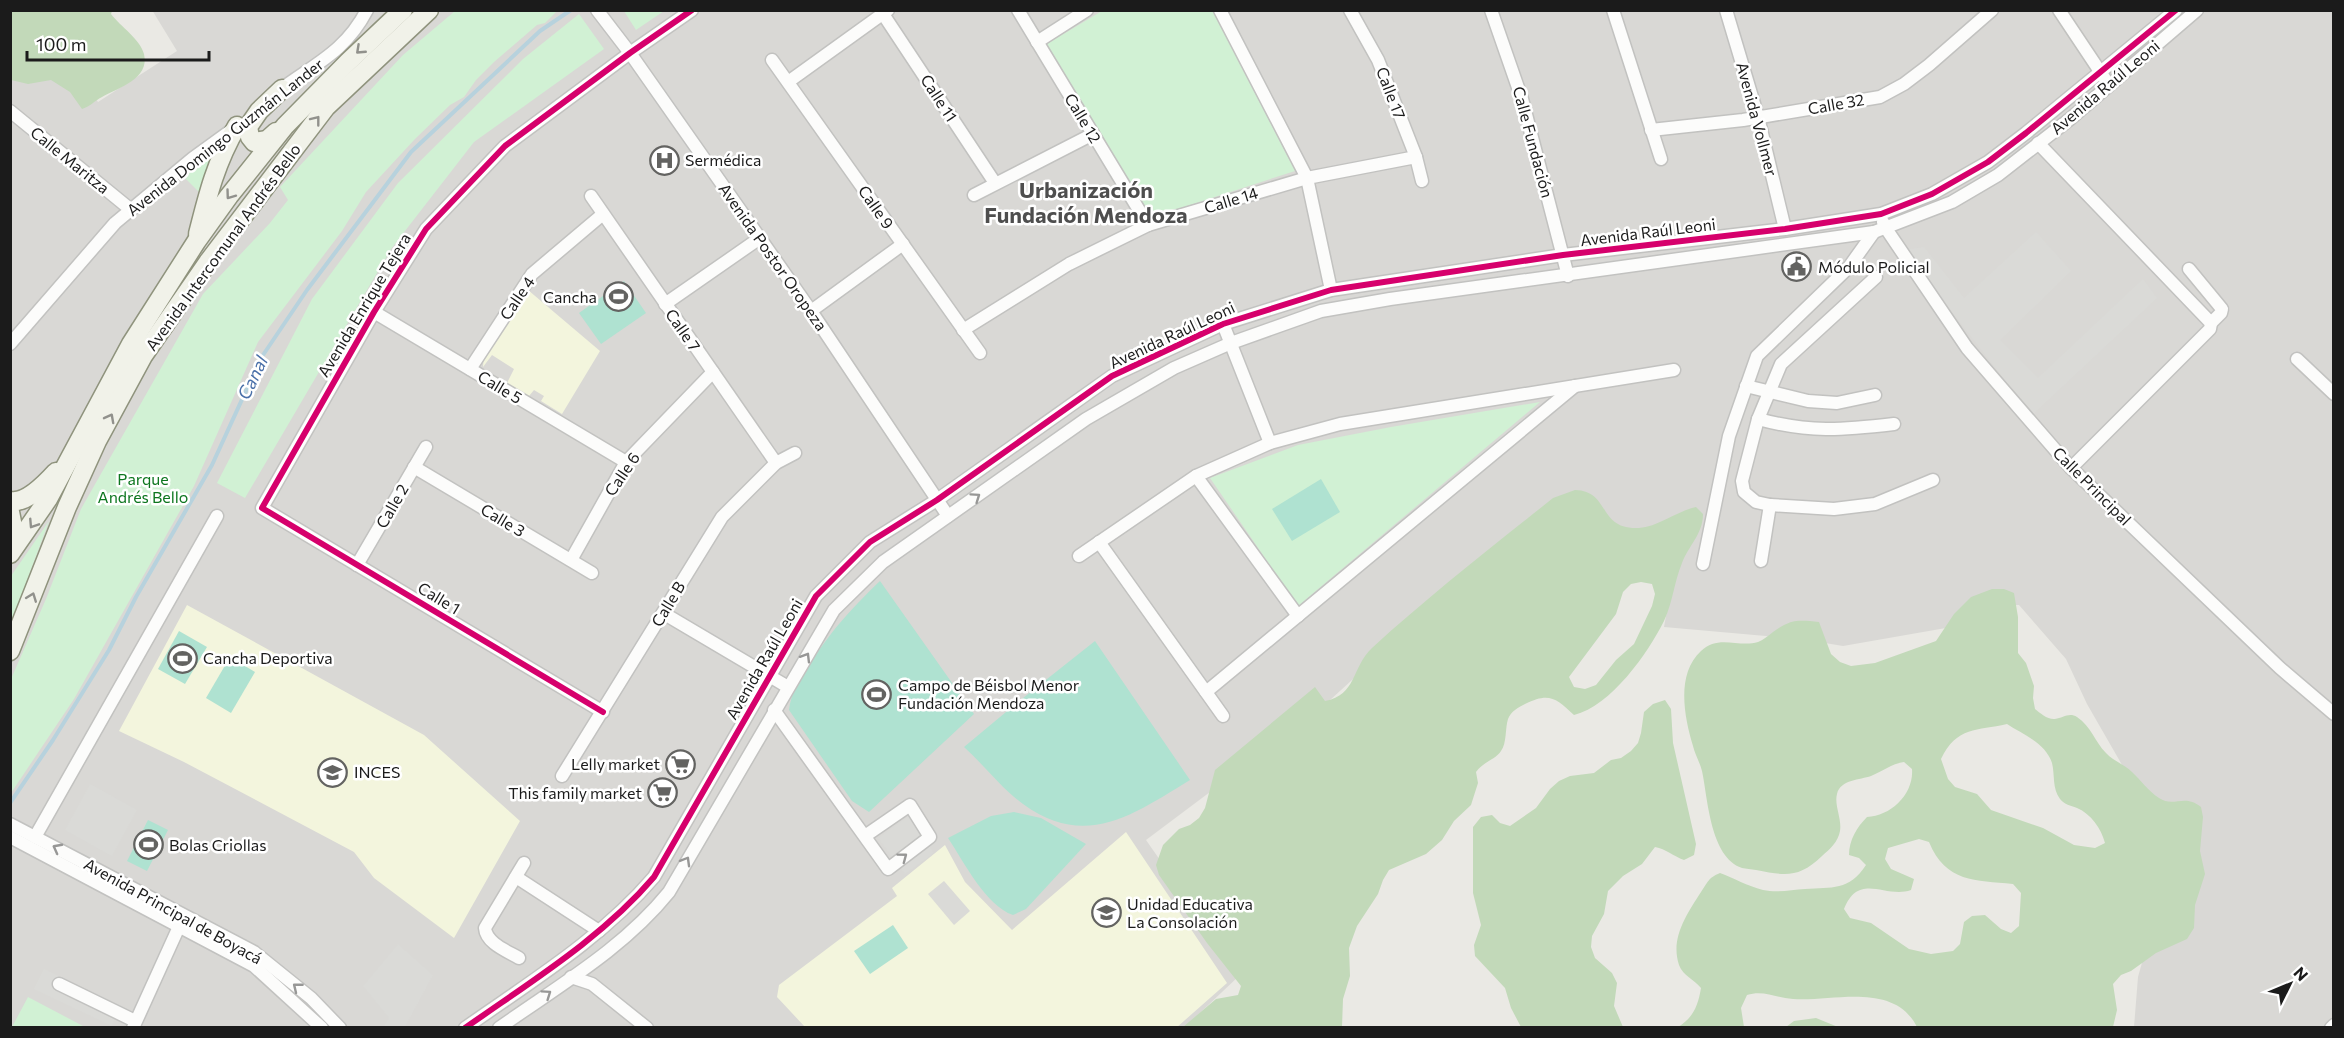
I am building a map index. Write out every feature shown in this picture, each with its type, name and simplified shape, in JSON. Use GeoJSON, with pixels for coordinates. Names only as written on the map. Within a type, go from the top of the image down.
{"type":"FeatureCollection","features":[{"type":"Feature","properties":{"kind":"main road","name":"Avenida Intercomunal Andrés Bello"},"geometry":{"type":"LineString","coordinates":[[10,554],[36,519],[131,344],[196,242],[285,126],[334,75],[403,10]]}},
{"type":"Feature","properties":{"kind":"main road","name":"Avenida Intercomunal Andrés Bello"},"geometry":{"type":"LineString","coordinates":[[10,651],[78,483],[97,441],[143,356],[208,262],[326,107],[429,10]]}},
{"type":"Feature","properties":{"kind":"main road"},"geometry":{"type":"LineString","coordinates":[[282,88],[251,120],[248,132],[254,142],[260,142],[285,126]]}},
{"type":"Feature","properties":{"kind":"main road"},"geometry":{"type":"LineString","coordinates":[[196,242],[214,172],[237,126]]}},
{"type":"Feature","properties":{"kind":"main road"},"geometry":{"type":"LineString","coordinates":[[10,501],[25,499],[70,457]]}},
{"type":"Feature","properties":{"kind":"main road"},"geometry":{"type":"LineString","coordinates":[[10,512],[13,527],[10,537]]}},
{"type":"Feature","properties":{"kind":"street","name":"Avenida Domingo Guzmán Lander"},"geometry":{"type":"LineString","coordinates":[[10,344],[89,252],[130,209],[282,88],[324,62],[354,33],[367,10]]}},
{"type":"Feature","properties":{"kind":"street","name":"Avenida Enrique Tejera"},"geometry":{"type":"LineString","coordinates":[[262,508],[374,312],[426,229],[505,146],[692,10]]}},
{"type":"Feature","properties":{"kind":"street","name":"Calle 12"},"geometry":{"type":"LineString","coordinates":[[1018,10],[1148,225]]}},
{"type":"Feature","properties":{"kind":"street"},"geometry":{"type":"LineString","coordinates":[[1037,42],[1087,10]]}},
{"type":"Feature","properties":{"kind":"street"},"geometry":{"type":"LineString","coordinates":[[1220,10],[1307,177],[1331,290]]}},
{"type":"Feature","properties":{"kind":"street","name":"Calle 17"},"geometry":{"type":"LineString","coordinates":[[1350,10],[1378,60],[1416,157],[1422,181]]}},
{"type":"Feature","properties":{"kind":"street","name":"Calle Fundación"},"geometry":{"type":"LineString","coordinates":[[1491,10],[1522,99],[1568,276]]}},
{"type":"Feature","properties":{"kind":"street"},"geometry":{"type":"LineString","coordinates":[[1613,10],[1661,159]]}},
{"type":"Feature","properties":{"kind":"street","name":"Calle 32"},"geometry":{"type":"LineString","coordinates":[[1651,130],[1758,117],[1880,97],[1904,84],[1929,65],[1992,10]]}},
{"type":"Feature","properties":{"kind":"street"},"geometry":{"type":"LineString","coordinates":[[2059,10],[2109,84]]}},
{"type":"Feature","properties":{"kind":"street","name":"Avenida Raúl Leoni"},"geometry":{"type":"LineString","coordinates":[[465,1028],[599,931],[635,899],[656,874],[816,596],[870,542],[937,500],[1112,376],[1223,324],[1331,290],[1563,255],[1785,229],[1881,214],[1932,194],[1988,162],[2101,73],[2176,10]]}},
{"type":"Feature","properties":{"kind":"street","name":"Avenida Raúl Leoni"},"geometry":{"type":"LineString","coordinates":[[499,1028],[621,941],[651,914],[673,885],[834,610],[883,562],[1086,418],[1174,368],[1231,343],[1321,311],[1390,299],[1568,276],[1879,230],[1952,202],[1998,175],[2070,119],[2197,10]]}},
{"type":"Feature","properties":{"kind":"street","name":"Avenida Vollmer"},"geometry":{"type":"LineString","coordinates":[[1726,11],[1758,117],[1785,229]]}},
{"type":"Feature","properties":{"kind":"street"},"geometry":{"type":"LineString","coordinates":[[788,82],[886,12]]}},
{"type":"Feature","properties":{"kind":"street","name":"Calle 11"},"geometry":{"type":"LineString","coordinates":[[886,12],[995,183]]}},
{"type":"Feature","properties":{"kind":"street","name":"Avenida Postor Oropeza"},"geometry":{"type":"LineString","coordinates":[[600,15],[630,53],[812,311],[948,516]]}},
{"type":"Feature","properties":{"kind":"street","name":"Calle 9"},"geometry":{"type":"LineString","coordinates":[[772,60],[980,353]]}},
{"type":"Feature","properties":{"kind":"street","name":"Calle Maritza"},"geometry":{"type":"LineString","coordinates":[[10,111],[130,209]]}},
{"type":"Feature","properties":{"kind":"street"},"geometry":{"type":"LineString","coordinates":[[974,195],[1093,134]]}},
{"type":"Feature","properties":{"kind":"street"},"geometry":{"type":"LineString","coordinates":[[2038,143],[2211,323]]}},
{"type":"Feature","properties":{"kind":"street","name":"Calle 14"},"geometry":{"type":"LineString","coordinates":[[963,330],[1069,264],[1148,225],[1307,177],[1416,157]]}},
{"type":"Feature","properties":{"kind":"street","name":"Calle 7"},"geometry":{"type":"LineString","coordinates":[[591,196],[776,463]]}},
{"type":"Feature","properties":{"kind":"street","name":"Calle 4"},"geometry":{"type":"LineString","coordinates":[[470,369],[532,273],[603,214]]}},
{"type":"Feature","properties":{"kind":"street","name":"Calle Principal"},"geometry":{"type":"LineString","coordinates":[[1881,214],[1879,230],[1967,348],[2071,468],[2280,668],[2334,714]]}},
{"type":"Feature","properties":{"kind":"street"},"geometry":{"type":"LineString","coordinates":[[1703,564],[1729,436],[1757,356],[1849,267],[1879,230]]}},
{"type":"Feature","properties":{"kind":"street"},"geometry":{"type":"LineString","coordinates":[[665,304],[760,238]]}},
{"type":"Feature","properties":{"kind":"street"},"geometry":{"type":"LineString","coordinates":[[812,311],[903,244]]}},
{"type":"Feature","properties":{"kind":"street"},"geometry":{"type":"LineString","coordinates":[[2071,468],[2210,329],[2211,323],[2221,313],[2222,309],[2189,269]]}},
{"type":"Feature","properties":{"kind":"street"},"geometry":{"type":"LineString","coordinates":[[1876,277],[1782,364],[1758,419],[1742,481],[1744,492],[1756,502],[1770,506],[1834,509],[1875,504],[1933,480]]}},
{"type":"Feature","properties":{"kind":"street","name":"Calle 5"},"geometry":{"type":"LineString","coordinates":[[374,312],[626,462]]}},
{"type":"Feature","properties":{"kind":"street"},"geometry":{"type":"LineString","coordinates":[[1223,324],[1270,443]]}},
{"type":"Feature","properties":{"kind":"street"},"geometry":{"type":"LineString","coordinates":[[2297,359],[2334,394]]}},
{"type":"Feature","properties":{"kind":"street"},"geometry":{"type":"LineString","coordinates":[[1078,556],[1196,476],[1270,443],[1341,424],[1674,370]]}},
{"type":"Feature","properties":{"kind":"street","name":"Calle 6"},"geometry":{"type":"LineString","coordinates":[[571,560],[626,462],[713,372]]}},
{"type":"Feature","properties":{"kind":"street"},"geometry":{"type":"LineString","coordinates":[[1206,692],[1575,386]]}},
{"type":"Feature","properties":{"kind":"street"},"geometry":{"type":"LineString","coordinates":[[1746,386],[1808,401],[1837,404],[1875,395]]}},
{"type":"Feature","properties":{"kind":"street"},"geometry":{"type":"LineString","coordinates":[[1758,419],[1813,430],[1851,429],[1894,424]]}},
{"type":"Feature","properties":{"kind":"street","name":"Calle 2"},"geometry":{"type":"LineString","coordinates":[[357,566],[426,447]]}},
{"type":"Feature","properties":{"kind":"street","name":"Calle B"},"geometry":{"type":"LineString","coordinates":[[562,776],[722,517],[776,463],[795,453]]}},
{"type":"Feature","properties":{"kind":"street","name":"Calle 3"},"geometry":{"type":"LineString","coordinates":[[414,467],[592,573]]}},
{"type":"Feature","properties":{"kind":"street"},"geometry":{"type":"LineString","coordinates":[[1196,476],[1298,616]]}},
{"type":"Feature","properties":{"kind":"street"},"geometry":{"type":"LineString","coordinates":[[1761,561],[1770,506]]}},
{"type":"Feature","properties":{"kind":"street","name":"Calle 1"},"geometry":{"type":"LineString","coordinates":[[262,508],[603,712]]}},
{"type":"Feature","properties":{"kind":"street"},"geometry":{"type":"LineString","coordinates":[[35,837],[217,516]]}},
{"type":"Feature","properties":{"kind":"street"},"geometry":{"type":"LineString","coordinates":[[1099,542],[1223,716]]}},
{"type":"Feature","properties":{"kind":"street"},"geometry":{"type":"LineString","coordinates":[[663,613],[788,687]]}},
{"type":"Feature","properties":{"kind":"street"},"geometry":{"type":"LineString","coordinates":[[774,710],[865,837],[888,869],[930,837],[910,805],[865,837]]}},
{"type":"Feature","properties":{"kind":"street"},"geometry":{"type":"LineString","coordinates":[[10,824],[17,836]]}},
{"type":"Feature","properties":{"kind":"street","name":"Avenida Principal de Boyacá"},"geometry":{"type":"LineString","coordinates":[[17,836],[35,837],[182,920],[254,966],[322,1028]]}},
{"type":"Feature","properties":{"kind":"street","name":"Avenida Principal de Boyacá"},"geometry":{"type":"LineString","coordinates":[[17,836],[182,920],[254,951],[311,998],[340,1028]]}},
{"type":"Feature","properties":{"kind":"street"},"geometry":{"type":"LineString","coordinates":[[519,958],[490,940],[485,933],[485,928],[524,863]]}},
{"type":"Feature","properties":{"kind":"street"},"geometry":{"type":"LineString","coordinates":[[656,874],[673,885]]}},
{"type":"Feature","properties":{"kind":"street"},"geometry":{"type":"LineString","coordinates":[[516,877],[599,931]]}},
{"type":"Feature","properties":{"kind":"street"},"geometry":{"type":"LineString","coordinates":[[59,984],[134,1024],[182,920]]}},
{"type":"Feature","properties":{"kind":"street"},"geometry":{"type":"LineString","coordinates":[[571,977],[592,984],[647,1028]]}},
{"type":"Feature","properties":{"kind":"shaded area"},"geometry":{"type":"Polygon","coordinates":[[[152,10],[2333,11],[2333,1027],[2134,1027],[2138,977],[2150,934],[2133,784],[2087,704],[2066,659],[2019,605],[2000,605],[1963,625],[1843,646],[1801,639],[1664,627],[1683,523],[1363,670],[1318,711],[1146,840],[1240,975],[1185,1027],[11,1027],[10,47],[83,80],[98,102],[177,51],[152,10]]]}},
{"type":"Feature","properties":{"kind":"shaded area"},"geometry":{"type":"Polygon","coordinates":[[[10,11],[112,11],[111,14],[142,49],[145,63],[138,76],[131,82],[82,109],[70,92],[51,80],[28,84],[11,80],[10,11]]]}},
{"type":"Feature","properties":{"kind":"shaded area"},"geometry":{"type":"Polygon","coordinates":[[[2036,232],[2071,271],[2000,340],[2038,378],[2143,279],[2157,298],[2032,415],[1904,250],[1924,247],[1964,298],[2036,232]]]}},
{"type":"Feature","properties":{"kind":"shaded area","name":"Cancha"},"geometry":{"type":"Polygon","coordinates":[[[624,281],[646,313],[601,344],[579,313],[624,281]]]}},
{"type":"Feature","properties":{"kind":"shaded area"},"geometry":{"type":"Polygon","coordinates":[[[528,290],[600,351],[562,414],[541,401],[544,396],[534,390],[529,396],[507,383],[514,369],[492,355],[483,367],[484,354],[528,290]]]}},
{"type":"Feature","properties":{"kind":"shaded area"},"geometry":{"type":"Polygon","coordinates":[[[1321,479],[1340,512],[1292,541],[1272,509],[1321,479]]]}},
{"type":"Feature","properties":{"kind":"shaded area"},"geometry":{"type":"Polygon","coordinates":[[[1575,490],[1586,492],[1600,503],[1616,523],[1626,527],[1646,527],[1696,507],[1703,514],[1701,528],[1679,570],[1664,621],[1648,648],[1615,690],[1588,710],[1574,715],[1557,701],[1540,698],[1525,704],[1511,714],[1501,751],[1476,772],[1478,783],[1471,805],[1454,821],[1442,840],[1426,854],[1389,870],[1378,894],[1357,926],[1349,948],[1350,976],[1343,999],[1342,1027],[1183,1027],[1216,999],[1238,995],[1241,986],[1159,875],[1156,865],[1163,845],[1179,829],[1199,818],[1205,808],[1215,770],[1315,687],[1325,701],[1343,693],[1372,648],[1439,590],[1553,498],[1575,490]],[[1641,582],[1631,584],[1623,592],[1616,614],[1569,677],[1574,687],[1585,689],[1596,685],[1616,660],[1634,644],[1652,606],[1655,594],[1652,584],[1641,582]]]}},
{"type":"Feature","properties":{"kind":"shaded area","name":"Campo de Béisbol Menor Fundación Mendoza"},"geometry":{"type":"Polygon","coordinates":[[[880,581],[974,714],[869,812],[852,801],[789,710],[796,687],[824,643],[880,581]]]}},
{"type":"Feature","properties":{"kind":"shaded area"},"geometry":{"type":"Polygon","coordinates":[[[1992,589],[2004,589],[2014,593],[2018,617],[2018,653],[2026,663],[2034,686],[2035,709],[2052,719],[2069,715],[2077,717],[2086,725],[2106,753],[2129,769],[2155,795],[2164,801],[2189,801],[2201,807],[2203,817],[2200,851],[2205,874],[2195,905],[2194,928],[2187,939],[2156,953],[2131,971],[2121,975],[2113,984],[2117,1010],[2113,1027],[1917,1027],[1907,1013],[1893,1004],[1878,999],[1843,997],[1793,999],[1759,993],[1747,995],[1741,1008],[1744,1027],[1678,1027],[1688,1020],[1694,1011],[1701,988],[1683,972],[1679,965],[1678,936],[1696,900],[1709,881],[1720,873],[1763,890],[1774,891],[1832,887],[1846,883],[1860,873],[1866,865],[1859,858],[1849,855],[1850,844],[1857,829],[1867,817],[1884,813],[1899,802],[1905,795],[1912,778],[1912,769],[1904,762],[1842,785],[1836,798],[1840,826],[1837,839],[1828,851],[1799,872],[1784,874],[1742,868],[1731,862],[1717,840],[1712,826],[1702,771],[1687,722],[1685,683],[1693,660],[1701,651],[1714,643],[1758,642],[1785,625],[1795,621],[1805,621],[1819,622],[1831,654],[1840,662],[1851,666],[1875,663],[1936,641],[1954,614],[1971,597],[1992,589]],[[2007,724],[1977,729],[1961,735],[1954,741],[1941,759],[1948,779],[1955,787],[1977,794],[1991,810],[2043,828],[2074,845],[2095,848],[2105,843],[2101,832],[2091,818],[2066,804],[2057,795],[2052,763],[2045,750],[2007,724]],[[1919,839],[1888,848],[1885,859],[1891,869],[1914,879],[1911,890],[1901,892],[1865,889],[1857,891],[1844,909],[1850,918],[1871,923],[1909,949],[1931,954],[1953,951],[1960,944],[1964,922],[1972,916],[1985,915],[2001,929],[2011,933],[2019,926],[2021,893],[2013,884],[1963,877],[1944,865],[1929,842],[1919,839]]]}},
{"type":"Feature","properties":{"kind":"shaded area","name":"INCES"},"geometry":{"type":"Polygon","coordinates":[[[187,605],[424,735],[520,821],[454,938],[374,878],[354,852],[184,762],[119,731],[187,605]]]}},
{"type":"Feature","properties":{"kind":"shaded area","name":"Cancha Deportiva"},"geometry":{"type":"Polygon","coordinates":[[[179,631],[207,647],[185,684],[158,669],[179,631]]]}},
{"type":"Feature","properties":{"kind":"shaded area"},"geometry":{"type":"Polygon","coordinates":[[[1095,641],[1190,780],[1129,815],[1089,826],[1068,824],[1046,818],[1023,804],[964,747],[1095,641]]]}},
{"type":"Feature","properties":{"kind":"shaded area"},"geometry":{"type":"Polygon","coordinates":[[[230,657],[255,672],[231,713],[206,698],[230,657]]]}},
{"type":"Feature","properties":{"kind":"shaded area"},"geometry":{"type":"Polygon","coordinates":[[[1665,700],[1671,709],[1673,743],[1696,844],[1694,855],[1684,860],[1655,847],[1642,864],[1623,876],[1608,891],[1604,914],[1592,936],[1591,947],[1595,958],[1612,973],[1617,983],[1614,1006],[1623,1027],[1521,1027],[1511,1008],[1505,988],[1475,956],[1474,945],[1481,925],[1473,893],[1473,827],[1481,817],[1492,815],[1500,823],[1510,826],[1536,808],[1559,781],[1570,776],[1594,773],[1611,760],[1621,758],[1638,743],[1644,712],[1653,704],[1665,700]]]}},
{"type":"Feature","properties":{"kind":"shaded area"},"geometry":{"type":"Polygon","coordinates":[[[90,784],[137,810],[112,856],[65,830],[90,784]]]}},
{"type":"Feature","properties":{"kind":"shaded area"},"geometry":{"type":"Polygon","coordinates":[[[1014,812],[1041,818],[1086,844],[1026,909],[1013,915],[994,903],[985,893],[968,871],[948,838],[991,816],[1014,812]]]}},
{"type":"Feature","properties":{"kind":"shaded area"},"geometry":{"type":"Polygon","coordinates":[[[909,816],[934,853],[905,874],[878,838],[909,816]]]}},
{"type":"Feature","properties":{"kind":"shaded area","name":"Bolas Criollas"},"geometry":{"type":"Polygon","coordinates":[[[148,820],[168,830],[147,871],[127,861],[148,820]]]}},
{"type":"Feature","properties":{"kind":"shaded area","name":"Unidad Educativa La Consolación"},"geometry":{"type":"Polygon","coordinates":[[[1126,832],[1227,983],[1176,1028],[805,1027],[777,997],[779,985],[897,896],[892,888],[945,845],[965,882],[1012,930],[1126,832]]]}},
{"type":"Feature","properties":{"kind":"shaded area"},"geometry":{"type":"Polygon","coordinates":[[[944,881],[970,911],[954,925],[928,894],[944,881]]]}},
{"type":"Feature","properties":{"kind":"shaded area"},"geometry":{"type":"Polygon","coordinates":[[[893,925],[908,948],[870,974],[854,951],[893,925]]]}},
{"type":"Feature","properties":{"kind":"shaded area"},"geometry":{"type":"Polygon","coordinates":[[[398,944],[433,975],[405,1027],[383,1027],[389,1018],[363,986],[398,944]]]}},
{"type":"Feature","properties":{"kind":"shaded area"},"geometry":{"type":"Polygon","coordinates":[[[44,969],[121,1006],[112,1026],[34,989],[44,969]]]}},
{"type":"Feature","properties":{"kind":"shaded area"},"geometry":{"type":"Polygon","coordinates":[[[1816,1018],[1838,1027],[1786,1027],[1794,1021],[1816,1018]]]}},
{"type":"Feature","properties":{"kind":"green space","name":"Parque Andrés Bello"},"geometry":{"type":"Polygon","coordinates":[[[455,11],[557,11],[494,62],[476,80],[464,97],[450,105],[366,192],[342,231],[258,342],[194,486],[74,699],[11,793],[11,679],[46,599],[81,509],[203,294],[270,223],[288,200],[280,187],[403,55],[455,11]]]}},
{"type":"Feature","properties":{"kind":"green space"},"geometry":{"type":"Polygon","coordinates":[[[624,11],[664,11],[636,30],[624,11]]]}},
{"type":"Feature","properties":{"kind":"green space"},"geometry":{"type":"Polygon","coordinates":[[[1102,11],[1213,11],[1295,171],[1150,218],[1045,45],[1102,11]]]}},
{"type":"Feature","properties":{"kind":"green space"},"geometry":{"type":"Polygon","coordinates":[[[579,14],[604,49],[474,142],[391,249],[245,498],[217,483],[312,299],[398,183],[523,59],[579,14]]]}},
{"type":"Feature","properties":{"kind":"green space"},"geometry":{"type":"Polygon","coordinates":[[[211,154],[201,194],[182,175],[211,154]]]}},
{"type":"Feature","properties":{"kind":"green space"},"geometry":{"type":"Polygon","coordinates":[[[1540,402],[1298,606],[1210,478],[1298,445],[1540,402]]]}},
{"type":"Feature","properties":{"kind":"green space"},"geometry":{"type":"Polygon","coordinates":[[[49,521],[15,613],[11,622],[11,576],[49,521]]]}},
{"type":"Feature","properties":{"kind":"green space"},"geometry":{"type":"Polygon","coordinates":[[[28,997],[83,1026],[12,1027],[28,997]]]}},
{"type":"Feature","properties":{"kind":"waterway","name":"Canal"},"geometry":{"type":"LineString","coordinates":[[10,803],[53,740],[109,650],[136,597],[212,465],[261,358],[307,290],[411,152],[540,31],[571,10]]}},
{"type":"Feature","properties":{"kind":"cycle path"},"geometry":{"type":"LineString","coordinates":[[603,712],[262,508],[374,312],[426,229],[505,146],[692,10]]}},
{"type":"Feature","properties":{"kind":"cycle path"},"geometry":{"type":"LineString","coordinates":[[465,1028],[588,940],[654,877],[816,596],[870,542],[937,500],[1112,376],[1223,324],[1331,290],[1563,255],[1785,229],[1881,214],[1932,194],[1988,162],[2176,10]]}},
{"type":"Feature","properties":{"kind":"place","name":"Sermédica"},"geometry":{"type":"Point","coordinates":[664,160]}},
{"type":"Feature","properties":{"kind":"place","name":"Módulo Policial"},"geometry":{"type":"Point","coordinates":[1797,267]}},
{"type":"Feature","properties":{"kind":"place","name":"Cancha"},"geometry":{"type":"Point","coordinates":[618,297]}},
{"type":"Feature","properties":{"kind":"place","name":"Cancha Deportiva"},"geometry":{"type":"Point","coordinates":[182,658]}},
{"type":"Feature","properties":{"kind":"place","name":"Campo de Béisbol Menor Fundación Mendoza"},"geometry":{"type":"Point","coordinates":[877,694]}},
{"type":"Feature","properties":{"kind":"place","name":"Lelly market"},"geometry":{"type":"Point","coordinates":[681,764]}},
{"type":"Feature","properties":{"kind":"place","name":"INCES"},"geometry":{"type":"Point","coordinates":[333,772]}},
{"type":"Feature","properties":{"kind":"place","name":"This family market"},"geometry":{"type":"Point","coordinates":[663,793]}},
{"type":"Feature","properties":{"kind":"place","name":"Bolas Criollas"},"geometry":{"type":"Point","coordinates":[148,845]}},
{"type":"Feature","properties":{"kind":"place","name":"Unidad Educativa La Consolación"},"geometry":{"type":"Point","coordinates":[1106,913]}},
{"type":"Feature","properties":{"kind":"district","name":"Urbanización Fundación Mendoza"},"geometry":{"type":"Point","coordinates":[1086,202]}}]}
